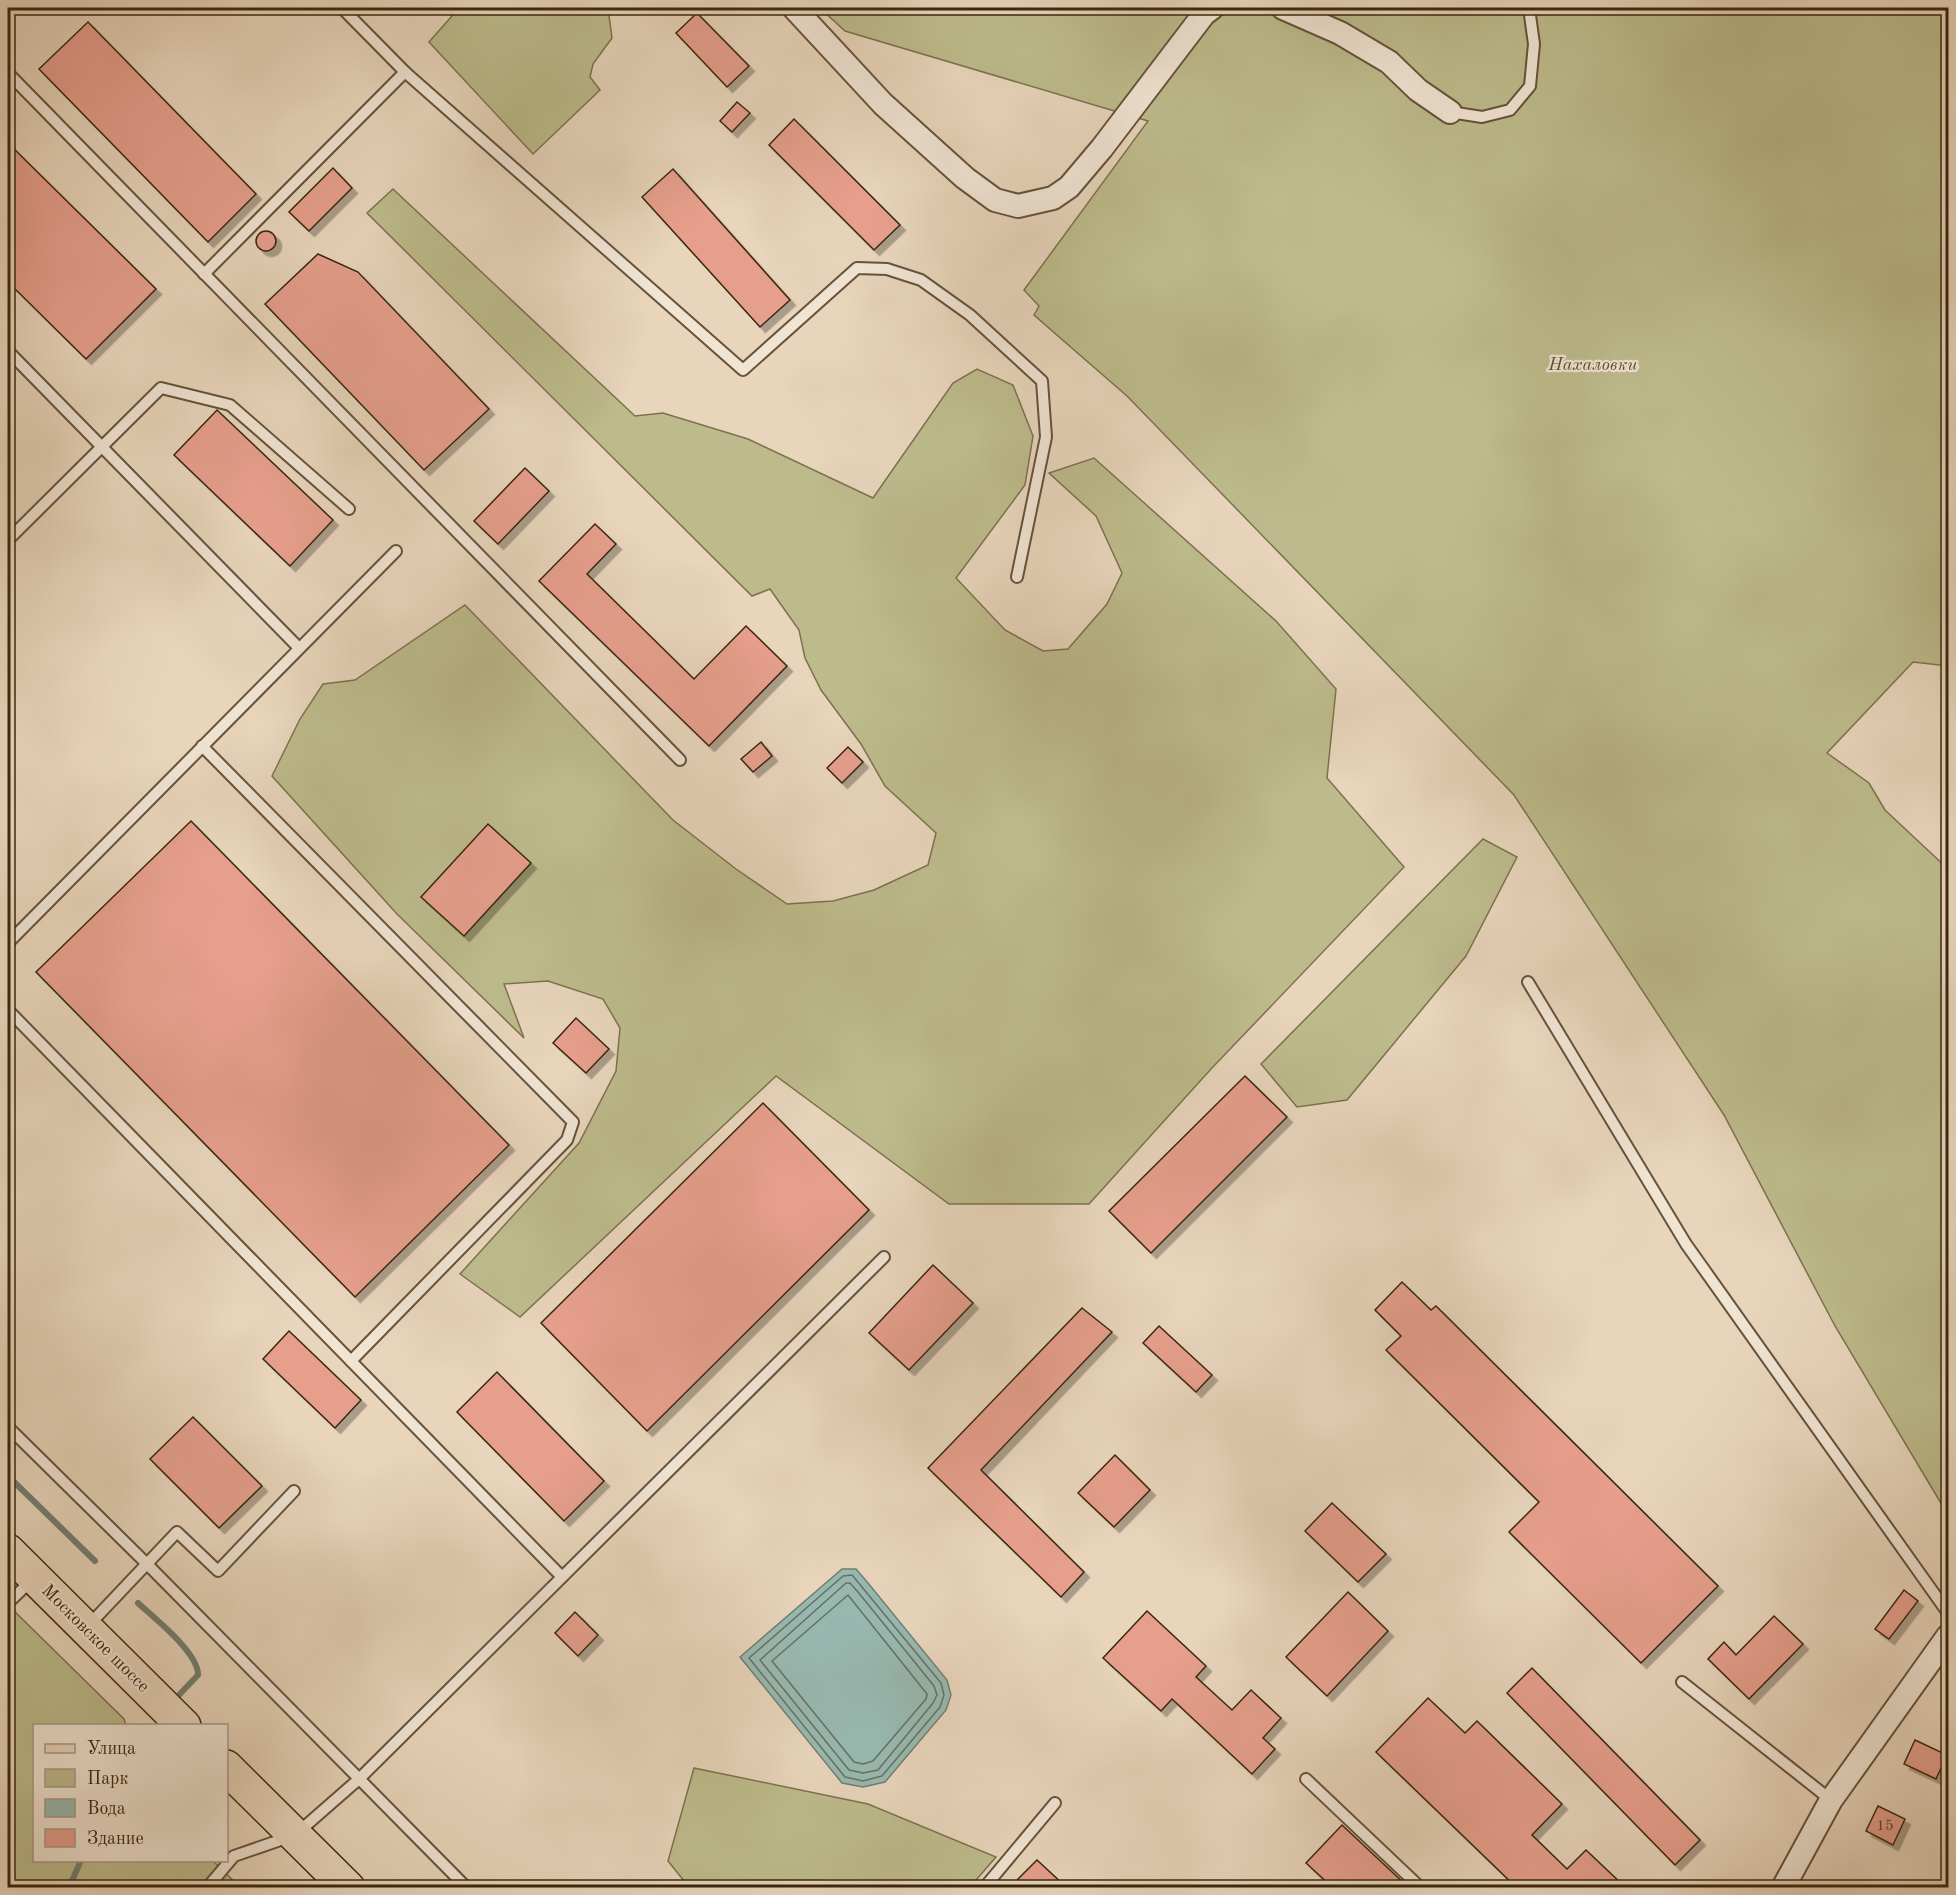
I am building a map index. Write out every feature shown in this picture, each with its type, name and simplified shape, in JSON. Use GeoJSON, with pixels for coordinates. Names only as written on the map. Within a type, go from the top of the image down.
{"type":"FeatureCollection","features":[{"type":"Feature","properties":{"kind":"main road","name":"Московское шоссе"},"geometry":{"type":"LineString","coordinates":[[8,1551],[183,1724]]}},
{"type":"Feature","properties":{"kind":"main road"},"geometry":{"type":"LineString","coordinates":[[228,1769],[348,1887]]}},
{"type":"Feature","properties":{"kind":"street"},"geometry":{"type":"LineString","coordinates":[[794,8],[883,104],[965,178],[995,200],[1018,206],[1053,198],[1069,187],[1102,148],[1204,14],[1212,8]]}},
{"type":"Feature","properties":{"kind":"street"},"geometry":{"type":"LineString","coordinates":[[1283,8],[1340,33],[1389,62],[1418,90],[1450,112]]}},
{"type":"Feature","properties":{"kind":"street"},"geometry":{"type":"LineString","coordinates":[[1783,1887],[1831,1800],[1948,1636]]}},
{"type":"Feature","properties":{"kind":"lane"},"geometry":{"type":"LineString","coordinates":[[342,8],[405,72],[743,370],[858,268],[886,269],[921,280],[970,315],[1042,381],[1046,437],[1017,577]]}},
{"type":"Feature","properties":{"kind":"lane"},"geometry":{"type":"LineString","coordinates":[[1450,112],[1482,117],[1510,110],[1530,86],[1534,44],[1529,8]]}},
{"type":"Feature","properties":{"kind":"lane"},"geometry":{"type":"LineString","coordinates":[[204,274],[405,72]]}},
{"type":"Feature","properties":{"kind":"lane"},"geometry":{"type":"LineString","coordinates":[[8,73],[680,760]]}},
{"type":"Feature","properties":{"kind":"lane"},"geometry":{"type":"LineString","coordinates":[[8,351],[299,648]]}},
{"type":"Feature","properties":{"kind":"lane"},"geometry":{"type":"LineString","coordinates":[[8,540],[161,388],[230,405],[349,509]]}},
{"type":"Feature","properties":{"kind":"lane"},"geometry":{"type":"LineString","coordinates":[[8,943],[396,551]]}},
{"type":"Feature","properties":{"kind":"lane"},"geometry":{"type":"LineString","coordinates":[[202,746],[573,1122],[567,1140],[351,1361]]}},
{"type":"Feature","properties":{"kind":"lane"},"geometry":{"type":"LineString","coordinates":[[1528,982],[1686,1245],[1948,1613]]}},
{"type":"Feature","properties":{"kind":"lane"},"geometry":{"type":"LineString","coordinates":[[8,1010],[562,1577]]}},
{"type":"Feature","properties":{"kind":"lane"},"geometry":{"type":"LineString","coordinates":[[207,1887],[234,1856],[295,1835],[359,1779],[884,1257]]}},
{"type":"Feature","properties":{"kind":"lane"},"geometry":{"type":"LineString","coordinates":[[8,1427],[467,1887]]}},
{"type":"Feature","properties":{"kind":"lane"},"geometry":{"type":"LineString","coordinates":[[86,1629],[177,1532],[218,1571],[294,1491]]}},
{"type":"Feature","properties":{"kind":"lane"},"geometry":{"type":"LineString","coordinates":[[8,1603],[34,1578]]}},
{"type":"Feature","properties":{"kind":"lane"},"geometry":{"type":"LineString","coordinates":[[1682,1682],[1831,1800]]}},
{"type":"Feature","properties":{"kind":"lane"},"geometry":{"type":"LineString","coordinates":[[1306,1779],[1421,1887]]}},
{"type":"Feature","properties":{"kind":"lane"},"geometry":{"type":"LineString","coordinates":[[984,1887],[1055,1803]]}},
{"type":"Feature","properties":{"kind":"green space"},"geometry":{"type":"Polygon","coordinates":[[[459,8],[608,8],[612,38],[593,64],[590,77],[600,90],[533,154],[429,42],[459,8]]]}},
{"type":"Feature","properties":{"kind":"green space","name":"Нахаловки"},"geometry":{"type":"Polygon","coordinates":[[[820,8],[1948,8],[1948,666],[1913,662],[1827,753],[1869,783],[1885,810],[1948,869],[1948,1515],[1835,1326],[1724,1115],[1514,795],[1127,396],[1034,315],[1039,306],[1024,290],[1148,121],[845,31],[820,8]]]}},
{"type":"Feature","properties":{"kind":"green space"},"geometry":{"type":"Polygon","coordinates":[[[393,189],[635,416],[663,413],[748,439],[873,498],[953,383],[977,369],[1013,385],[1033,436],[1025,485],[956,578],[1005,630],[1043,651],[1068,649],[1107,604],[1122,573],[1096,516],[1049,473],[1094,458],[1276,621],[1336,689],[1327,778],[1404,867],[1211,1069],[1089,1204],[949,1204],[776,1076],[520,1317],[460,1274],[579,1143],[616,1071],[620,1028],[603,999],[548,981],[504,984],[524,1038],[397,914],[272,776],[300,719],[323,684],[355,680],[465,605],[673,820],[736,869],[787,904],[833,901],[874,890],[928,865],[936,833],[885,786],[861,744],[821,690],[805,658],[799,630],[770,589],[752,596],[367,213],[393,189]]]}},
{"type":"Feature","properties":{"kind":"green space"},"geometry":{"type":"Polygon","coordinates":[[[1483,839],[1517,857],[1466,956],[1347,1100],[1297,1107],[1261,1064],[1483,839]]]}},
{"type":"Feature","properties":{"kind":"green space"},"geometry":{"type":"Polygon","coordinates":[[[8,1605],[124,1719],[126,1724],[33,1724],[33,1862],[214,1862],[240,1887],[8,1887],[8,1605]]]}},
{"type":"Feature","properties":{"kind":"green space"},"geometry":{"type":"Polygon","coordinates":[[[694,1768],[868,1804],[996,1857],[970,1887],[689,1887],[668,1861],[694,1768]]]}},
{"type":"Feature","properties":{"kind":"water"},"geometry":{"type":"Polygon","coordinates":[[[842,1569],[856,1569],[947,1680],[951,1695],[946,1710],[885,1782],[863,1787],[842,1783],[740,1657],[842,1569]]]}},
{"type":"Feature","properties":{"kind":"building"},"geometry":{"type":"Polygon","coordinates":[[[697,13],[749,66],[727,87],[676,33],[697,13]]]}},
{"type":"Feature","properties":{"kind":"building"},"geometry":{"type":"Polygon","coordinates":[[[88,22],[256,194],[208,242],[39,69],[88,22]]]}},
{"type":"Feature","properties":{"kind":"building"},"geometry":{"type":"Polygon","coordinates":[[[737,102],[750,113],[732,132],[720,121],[737,102]]]}},
{"type":"Feature","properties":{"kind":"building"},"geometry":{"type":"Polygon","coordinates":[[[794,119],[900,225],[874,250],[769,145],[794,119]]]}},
{"type":"Feature","properties":{"kind":"building"},"geometry":{"type":"Polygon","coordinates":[[[8,143],[156,289],[86,359],[8,282],[8,143]]]}},
{"type":"Feature","properties":{"kind":"building"},"geometry":{"type":"Polygon","coordinates":[[[333,168],[352,188],[309,231],[289,212],[333,168]]]}},
{"type":"Feature","properties":{"kind":"building"},"geometry":{"type":"Polygon","coordinates":[[[673,169],[790,300],[760,327],[642,197],[673,169]]]}},
{"type":"Feature","properties":{"kind":"building"},"geometry":{"type":"Polygon","coordinates":[[[266,231],[273,234],[276,241],[273,248],[266,251],[259,248],[256,241],[259,234],[266,231]]]}},
{"type":"Feature","properties":{"kind":"building"},"geometry":{"type":"Polygon","coordinates":[[[318,254],[358,272],[489,409],[424,470],[265,304],[318,254]]]}},
{"type":"Feature","properties":{"kind":"building"},"geometry":{"type":"Polygon","coordinates":[[[217,410],[333,520],[290,566],[174,455],[217,410]]]}},
{"type":"Feature","properties":{"kind":"building"},"geometry":{"type":"Polygon","coordinates":[[[525,468],[549,491],[498,544],[474,521],[525,468]]]}},
{"type":"Feature","properties":{"kind":"building"},"geometry":{"type":"Polygon","coordinates":[[[595,524],[616,544],[587,574],[694,679],[746,626],[787,666],[709,746],[539,581],[595,524]]]}},
{"type":"Feature","properties":{"kind":"building"},"geometry":{"type":"Polygon","coordinates":[[[761,742],[772,756],[753,772],[741,759],[761,742]]]}},
{"type":"Feature","properties":{"kind":"building"},"geometry":{"type":"Polygon","coordinates":[[[848,747],[863,762],[842,783],[827,768],[848,747]]]}},
{"type":"Feature","properties":{"kind":"building"},"geometry":{"type":"Polygon","coordinates":[[[191,821],[509,1145],[355,1297],[36,972],[191,821]]]}},
{"type":"Feature","properties":{"kind":"building"},"geometry":{"type":"Polygon","coordinates":[[[488,824],[531,863],[464,936],[421,897],[488,824]]]}},
{"type":"Feature","properties":{"kind":"building"},"geometry":{"type":"Polygon","coordinates":[[[576,1018],[609,1049],[586,1073],[553,1043],[576,1018]]]}},
{"type":"Feature","properties":{"kind":"building"},"geometry":{"type":"Polygon","coordinates":[[[1245,1076],[1287,1117],[1151,1253],[1109,1211],[1245,1076]]]}},
{"type":"Feature","properties":{"kind":"building"},"geometry":{"type":"Polygon","coordinates":[[[763,1103],[869,1210],[647,1431],[541,1323],[763,1103]]]}},
{"type":"Feature","properties":{"kind":"building"},"geometry":{"type":"Polygon","coordinates":[[[933,1265],[973,1303],[909,1370],[869,1333],[933,1265]]]}},
{"type":"Feature","properties":{"kind":"building"},"geometry":{"type":"Polygon","coordinates":[[[1402,1282],[1431,1310],[1436,1306],[1718,1586],[1641,1663],[1509,1532],[1539,1502],[1386,1350],[1401,1336],[1375,1310],[1402,1282]]]}},
{"type":"Feature","properties":{"kind":"building"},"geometry":{"type":"Polygon","coordinates":[[[1082,1308],[1112,1332],[981,1470],[1084,1572],[1061,1597],[928,1468],[1082,1308]]]}},
{"type":"Feature","properties":{"kind":"building"},"geometry":{"type":"Polygon","coordinates":[[[1159,1326],[1212,1375],[1196,1392],[1143,1343],[1159,1326]]]}},
{"type":"Feature","properties":{"kind":"building"},"geometry":{"type":"Polygon","coordinates":[[[289,1331],[361,1400],[335,1428],[263,1359],[289,1331]]]}},
{"type":"Feature","properties":{"kind":"building"},"geometry":{"type":"Polygon","coordinates":[[[497,1372],[604,1481],[564,1521],[457,1412],[497,1372]]]}},
{"type":"Feature","properties":{"kind":"building"},"geometry":{"type":"Polygon","coordinates":[[[193,1417],[262,1486],[219,1528],[150,1459],[193,1417]]]}},
{"type":"Feature","properties":{"kind":"building"},"geometry":{"type":"Polygon","coordinates":[[[1115,1455],[1150,1490],[1114,1527],[1078,1493],[1115,1455]]]}},
{"type":"Feature","properties":{"kind":"building"},"geometry":{"type":"Polygon","coordinates":[[[1332,1503],[1386,1554],[1358,1582],[1305,1531],[1332,1503]]]}},
{"type":"Feature","properties":{"kind":"building"},"geometry":{"type":"Polygon","coordinates":[[[1904,1590],[1918,1601],[1889,1639],[1875,1629],[1904,1590]]]}},
{"type":"Feature","properties":{"kind":"building"},"geometry":{"type":"Polygon","coordinates":[[[1348,1592],[1388,1631],[1327,1696],[1286,1657],[1348,1592]]]}},
{"type":"Feature","properties":{"kind":"building"},"geometry":{"type":"Polygon","coordinates":[[[1147,1611],[1206,1666],[1196,1677],[1232,1710],[1251,1690],[1281,1718],[1263,1738],[1275,1749],[1252,1774],[1172,1699],[1161,1711],[1103,1658],[1147,1611]]]}},
{"type":"Feature","properties":{"kind":"building"},"geometry":{"type":"Polygon","coordinates":[[[575,1612],[598,1635],[578,1656],[555,1633],[575,1612]]]}},
{"type":"Feature","properties":{"kind":"building"},"geometry":{"type":"Polygon","coordinates":[[[1774,1616],[1803,1644],[1749,1699],[1708,1659],[1724,1642],[1736,1655],[1774,1616]]]}},
{"type":"Feature","properties":{"kind":"building"},"geometry":{"type":"Polygon","coordinates":[[[1532,1668],[1700,1840],[1675,1865],[1507,1693],[1532,1668]]]}},
{"type":"Feature","properties":{"kind":"building"},"geometry":{"type":"Polygon","coordinates":[[[1428,1698],[1465,1733],[1477,1721],[1562,1804],[1532,1835],[1567,1869],[1586,1850],[1625,1887],[1516,1887],[1376,1752],[1428,1698]]]}},
{"type":"Feature","properties":{"kind":"building"},"geometry":{"type":"Polygon","coordinates":[[[1915,1740],[1947,1755],[1936,1779],[1904,1764],[1915,1740]]]}},
{"type":"Feature","properties":{"kind":"building"},"geometry":{"type":"Polygon","coordinates":[[[1878,1806],[1905,1819],[1893,1845],[1866,1831],[1878,1806]]]}},
{"type":"Feature","properties":{"kind":"building"},"geometry":{"type":"Polygon","coordinates":[[[1342,1825],[1408,1887],[1332,1887],[1306,1863],[1342,1825]]]}},
{"type":"Feature","properties":{"kind":"building"},"geometry":{"type":"Polygon","coordinates":[[[1037,1860],[1066,1887],[1010,1887],[1037,1860]]]}},
{"type":"Feature","properties":{"kind":"waterway"},"geometry":{"type":"LineString","coordinates":[[8,1476],[95,1561]]}},
{"type":"Feature","properties":{"kind":"waterway"},"geometry":{"type":"LineString","coordinates":[[138,1603],[174,1636],[196,1666],[198,1675],[177,1697]]}},
{"type":"Feature","properties":{"kind":"waterway"},"geometry":{"type":"LineString","coordinates":[[69,1888],[80,1862]]}}]}
